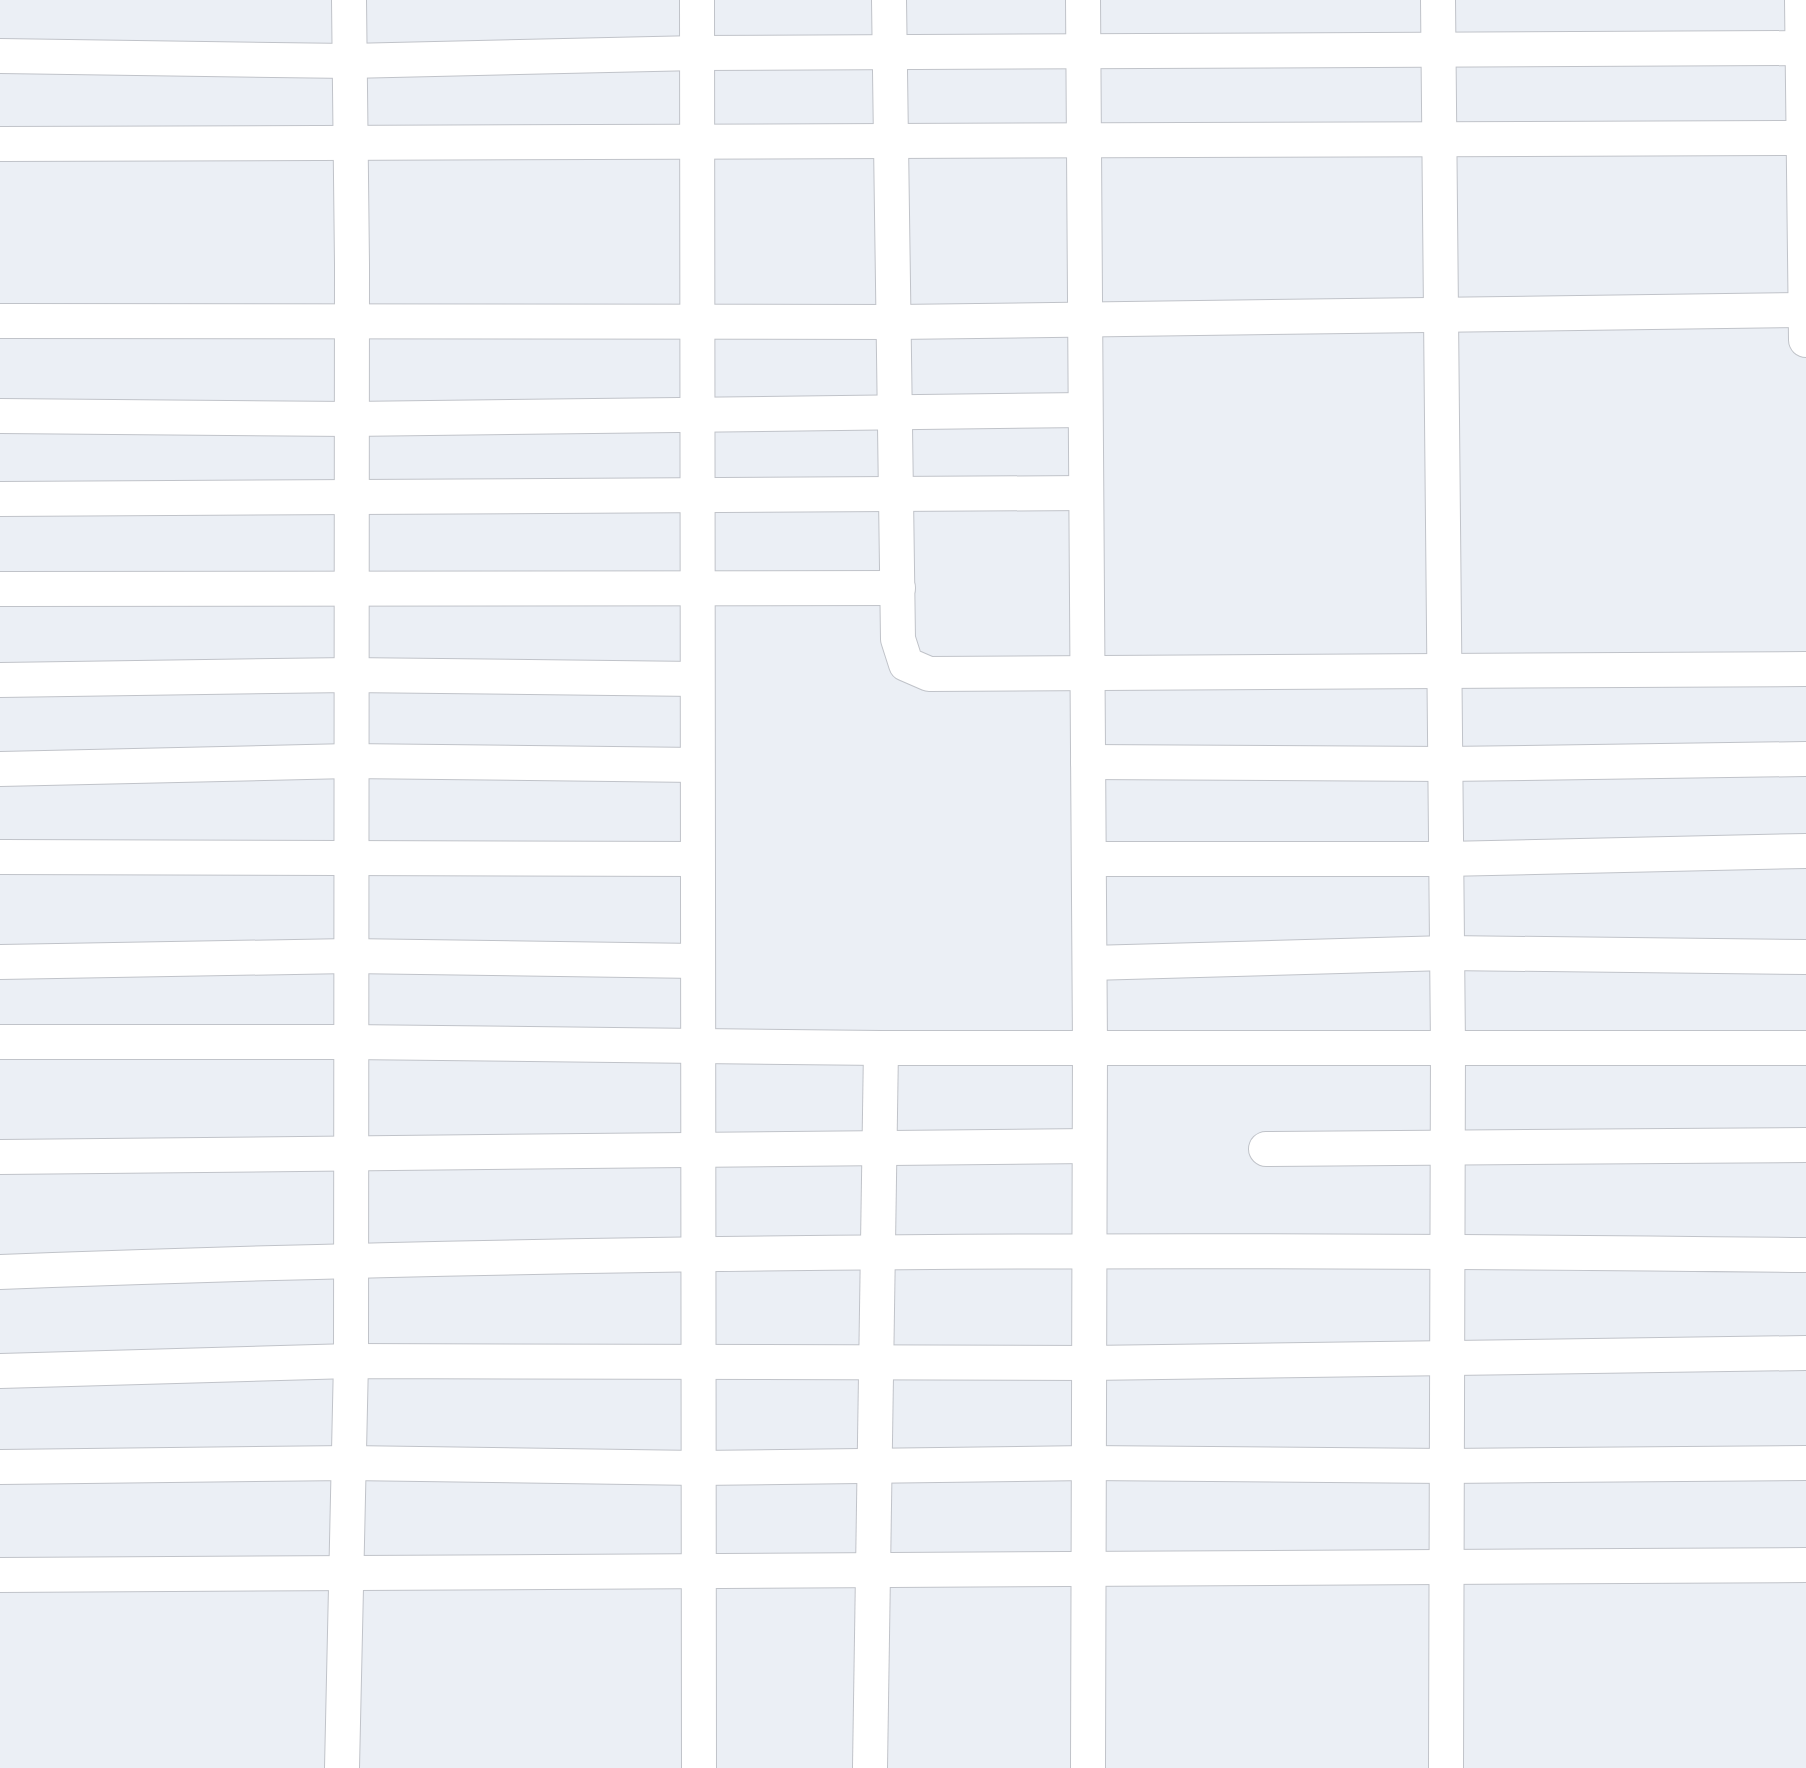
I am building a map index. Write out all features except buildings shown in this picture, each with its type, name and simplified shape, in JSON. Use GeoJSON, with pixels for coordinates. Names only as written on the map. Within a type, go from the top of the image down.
{"type":"FeatureCollection","features":[{"type":"Feature","properties":{"kind":"street"},"geometry":{"type":"LineString","coordinates":[[342,1768],[351,1361],[349,589],[352,321],[349,0]]}},
{"type":"Feature","properties":{"kind":"street"},"geometry":{"type":"LineString","coordinates":[[697,0],[696,1253],[699,1768]]}},
{"type":"Feature","properties":{"kind":"street"},"geometry":{"type":"LineString","coordinates":[[889,0],[896,322],[898,639],[906,664],[929,674],[1443,668],[1806,669]]}},
{"type":"Feature","properties":{"kind":"street"},"geometry":{"type":"LineString","coordinates":[[1083,0],[1090,963],[1088,1768]]}},
{"type":"Feature","properties":{"kind":"street"},"geometry":{"type":"LineString","coordinates":[[1438,0],[1448,1048],[1446,1768]]}},
{"type":"Feature","properties":{"kind":"street"},"geometry":{"type":"LineString","coordinates":[[1802,0],[1806,340]]}},
{"type":"Feature","properties":{"kind":"street"},"geometry":{"type":"LineString","coordinates":[[0,56],[349,61],[698,53],[1804,48]]}},
{"type":"Feature","properties":{"kind":"street"},"geometry":{"type":"LineString","coordinates":[[0,144],[1804,138]]}},
{"type":"Feature","properties":{"kind":"street"},"geometry":{"type":"LineString","coordinates":[[0,321],[896,322],[1806,310]]}},
{"type":"Feature","properties":{"kind":"street"},"geometry":{"type":"LineString","coordinates":[[0,416],[350,419],[697,412],[1085,410]]}},
{"type":"Feature","properties":{"kind":"street"},"geometry":{"type":"LineString","coordinates":[[0,499],[1085,493]]}},
{"type":"Feature","properties":{"kind":"street"},"geometry":{"type":"LineString","coordinates":[[0,589],[898,588]]}},
{"type":"Feature","properties":{"kind":"street"},"geometry":{"type":"LineString","coordinates":[[0,680],[349,675],[697,679]]}},
{"type":"Feature","properties":{"kind":"street"},"geometry":{"type":"LineString","coordinates":[[1088,762],[1445,764],[1806,759]]}},
{"type":"Feature","properties":{"kind":"street"},"geometry":{"type":"LineString","coordinates":[[0,769],[349,761],[697,765]]}},
{"type":"Feature","properties":{"kind":"street"},"geometry":{"type":"LineString","coordinates":[[1089,859],[1445,859],[1806,851]]}},
{"type":"Feature","properties":{"kind":"street"},"geometry":{"type":"LineString","coordinates":[[0,857],[349,855],[697,859]]}},
{"type":"Feature","properties":{"kind":"street"},"geometry":{"type":"LineString","coordinates":[[1090,963],[1447,953],[1806,957]]}},
{"type":"Feature","properties":{"kind":"street"},"geometry":{"type":"LineString","coordinates":[[0,962],[349,956],[697,961]]}},
{"type":"Feature","properties":{"kind":"street"},"geometry":{"type":"LineString","coordinates":[[0,1042],[881,1048],[1806,1048]]}},
{"type":"Feature","properties":{"kind":"street"},"geometry":{"type":"LineString","coordinates":[[870,1768],[881,1048]]}},
{"type":"Feature","properties":{"kind":"street"},"geometry":{"type":"LineString","coordinates":[[1266,1149],[1806,1145]]}},
{"type":"Feature","properties":{"kind":"street"},"geometry":{"type":"LineString","coordinates":[[0,1157],[1089,1146]]}},
{"type":"Feature","properties":{"kind":"street"},"geometry":{"type":"LineString","coordinates":[[0,1272],[351,1258],[696,1253],[1447,1251],[1806,1255]]}},
{"type":"Feature","properties":{"kind":"street"},"geometry":{"type":"LineString","coordinates":[[0,1371],[351,1361],[876,1360],[1089,1363],[1806,1353]]}},
{"type":"Feature","properties":{"kind":"street"},"geometry":{"type":"LineString","coordinates":[[0,1467],[349,1463],[698,1468],[1088,1463],[1447,1466],[1806,1463]]}},
{"type":"Feature","properties":{"kind":"street"},"geometry":{"type":"LineString","coordinates":[[0,1575],[698,1568],[873,1571],[1806,1565]]}}]}
